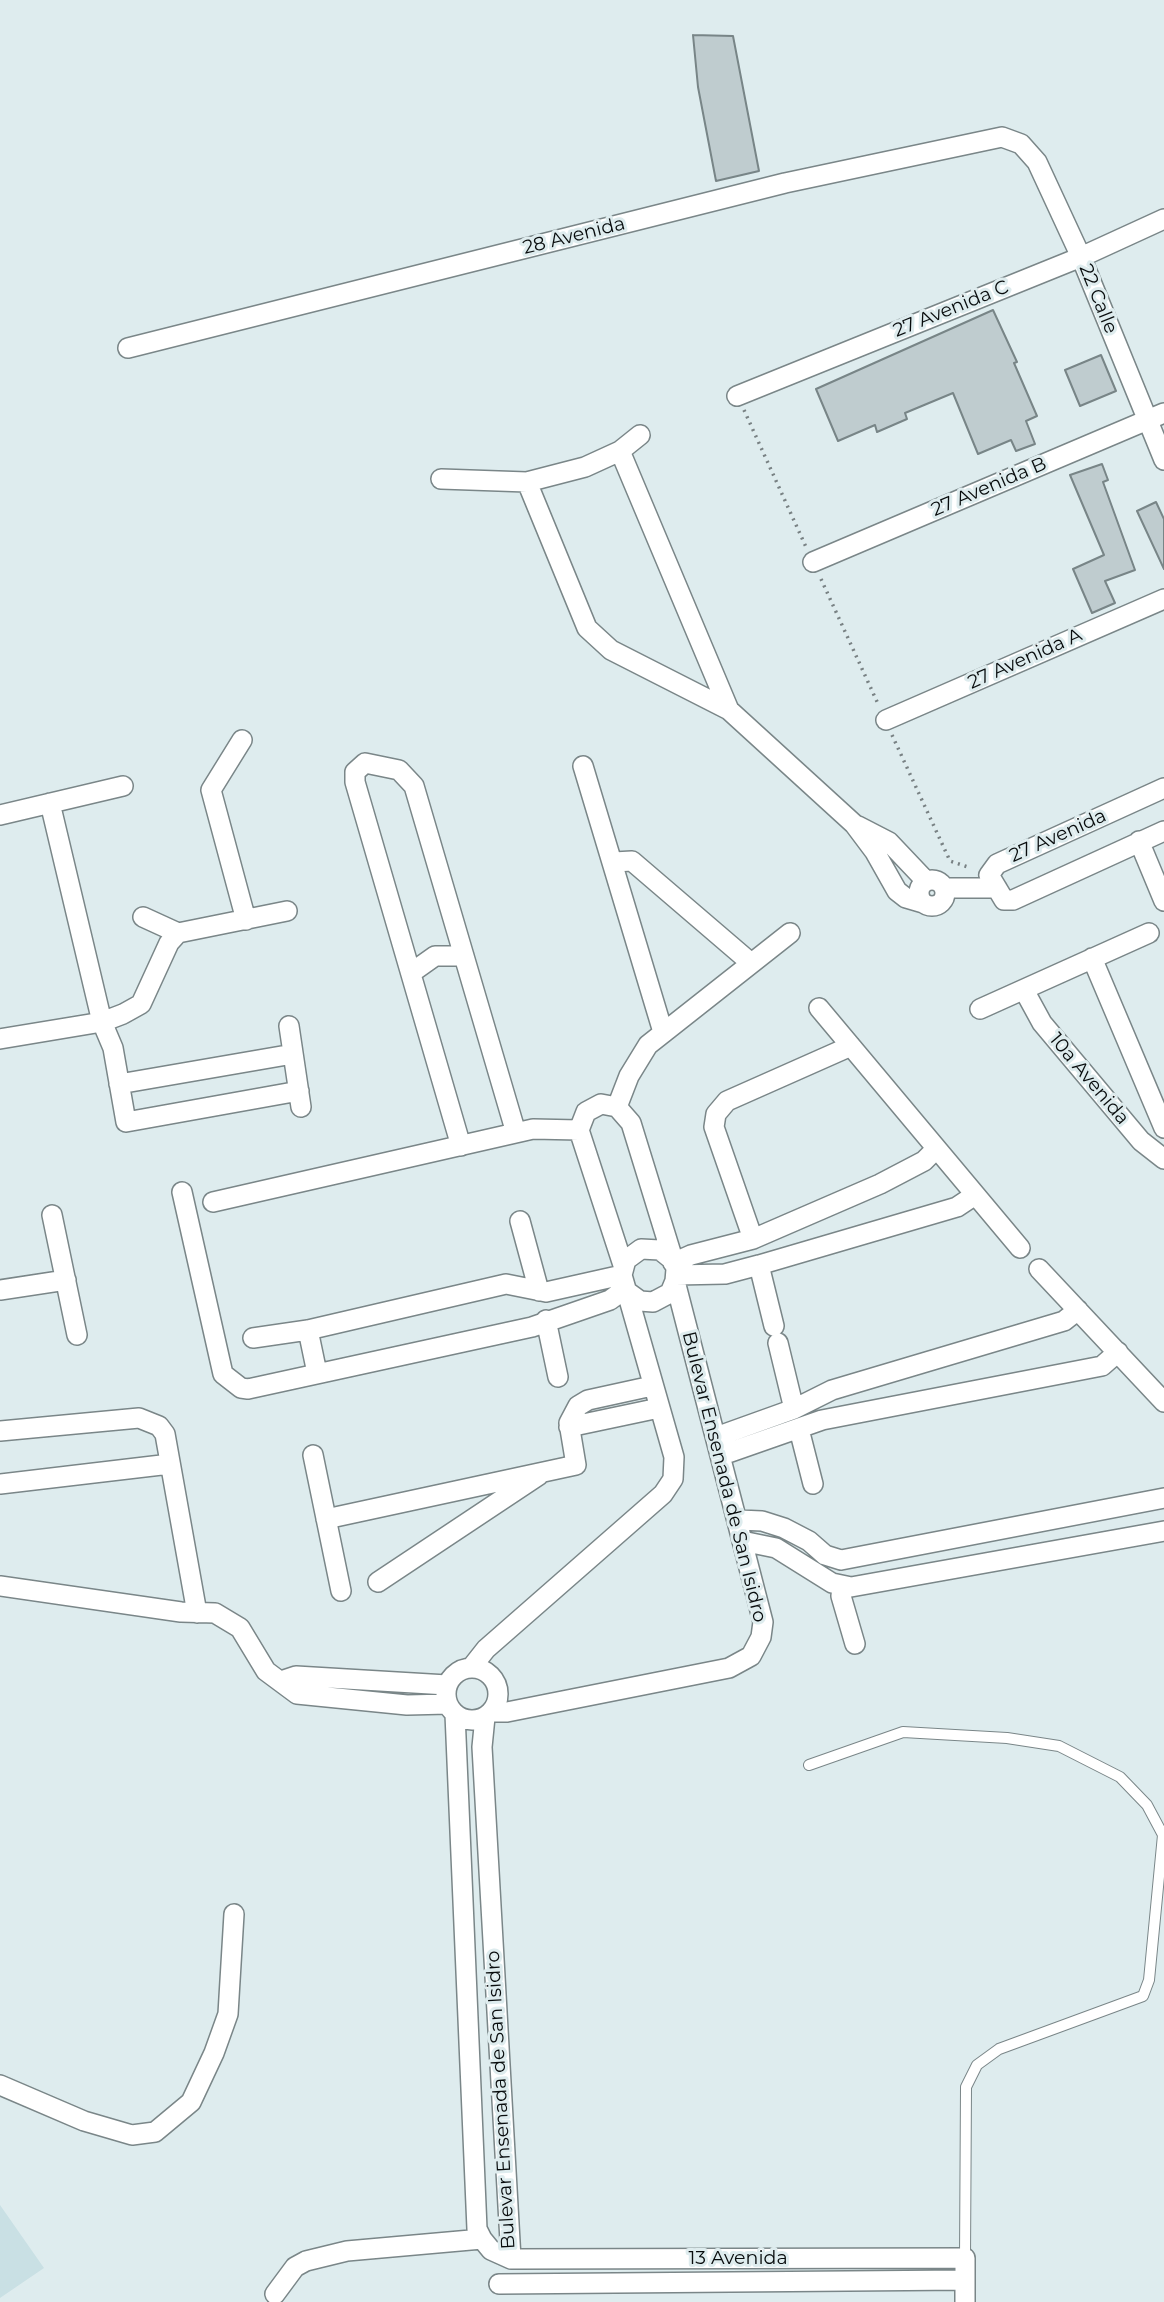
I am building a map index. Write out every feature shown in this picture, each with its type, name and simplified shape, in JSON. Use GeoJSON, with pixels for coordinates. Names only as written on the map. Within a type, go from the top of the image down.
{"type":"FeatureCollection","features":[{"type":"Feature","properties":{"kind":"street","name":"28 Avenida"},"geometry":{"type":"LineString","coordinates":[[128,348],[798,180],[992,137],[1012,139],[1021,144]]}},
{"type":"Feature","properties":{"kind":"street","name":"22 Calle"},"geometry":{"type":"LineString","coordinates":[[1021,144],[1037,162],[1156,416],[1164,460]]}},
{"type":"Feature","properties":{"kind":"street","name":"27 Avenida C"},"geometry":{"type":"LineString","coordinates":[[737,396],[1080,257],[1164,219]]}},
{"type":"Feature","properties":{"kind":"street","name":"27 Avenida B"},"geometry":{"type":"LineString","coordinates":[[813,562],[1156,416]]}},
{"type":"Feature","properties":{"kind":"street"},"geometry":{"type":"LineString","coordinates":[[441,479],[527,482],[585,467],[620,451],[640,435]]}},
{"type":"Feature","properties":{"kind":"street"},"geometry":{"type":"LineString","coordinates":[[620,451],[729,710]]}},
{"type":"Feature","properties":{"kind":"street"},"geometry":{"type":"LineString","coordinates":[[527,482],[587,628],[611,650],[729,710],[854,824],[875,852],[897,891],[906,898],[923,903],[918,891],[935,885],[993,882]]}},
{"type":"Feature","properties":{"kind":"street","name":"27 Avenida A"},"geometry":{"type":"LineString","coordinates":[[886,720],[1164,599]]}},
{"type":"Feature","properties":{"kind":"street"},"geometry":{"type":"LineString","coordinates":[[242,740],[211,790],[246,920]]}},
{"type":"Feature","properties":{"kind":"street"},"geometry":{"type":"LineString","coordinates":[[461,1146],[355,782],[355,772],[365,763],[399,770],[412,781],[516,1133]]}},
{"type":"Feature","properties":{"kind":"street"},"geometry":{"type":"LineString","coordinates":[[583,766],[663,1032]]}},
{"type":"Feature","properties":{"kind":"street"},"geometry":{"type":"LineString","coordinates":[[0,815],[123,786]]}},
{"type":"Feature","properties":{"kind":"street","name":"27 Avenida"},"geometry":{"type":"LineString","coordinates":[[1164,788],[996,864],[993,882],[1004,900],[1013,900],[1164,831]]}},
{"type":"Feature","properties":{"kind":"street"},"geometry":{"type":"LineString","coordinates":[[50,803],[102,1022],[113,1048],[126,1122],[300,1099],[289,1026]]}},
{"type":"Feature","properties":{"kind":"street"},"geometry":{"type":"LineString","coordinates":[[854,824],[888,842],[935,885]]}},
{"type":"Feature","properties":{"kind":"street"},"geometry":{"type":"LineString","coordinates":[[1139,841],[1164,901]]}},
{"type":"Feature","properties":{"kind":"street"},"geometry":{"type":"LineString","coordinates":[[614,862],[632,860],[751,963]]}},
{"type":"Feature","properties":{"kind":"street"},"geometry":{"type":"LineString","coordinates":[[143,917],[178,933],[287,911]]}},
{"type":"Feature","properties":{"kind":"street"},"geometry":{"type":"LineString","coordinates":[[0,1039],[102,1022],[141,1004],[169,943],[178,933]]}},
{"type":"Feature","properties":{"kind":"street"},"geometry":{"type":"LineString","coordinates":[[471,1668],[486,1649],[669,1487],[675,1464],[625,1281],[579,1130],[581,1119],[592,1107],[609,1104],[617,1107],[635,1066],[648,1045],[790,933]]}},
{"type":"Feature","properties":{"kind":"street"},"geometry":{"type":"LineString","coordinates":[[980,1009],[1149,933]]}},
{"type":"Feature","properties":{"kind":"street"},"geometry":{"type":"LineString","coordinates":[[411,973],[435,956],[464,956]]}},
{"type":"Feature","properties":{"kind":"street","name":"10a Avenida"},"geometry":{"type":"LineString","coordinates":[[1092,958],[1164,1128]]}},
{"type":"Feature","properties":{"kind":"street","name":"10a Avenida"},"geometry":{"type":"LineString","coordinates":[[1024,990],[1042,1023],[1141,1140],[1164,1159]]}},
{"type":"Feature","properties":{"kind":"street"},"geometry":{"type":"LineString","coordinates":[[819,1008],[1020,1248]]}},
{"type":"Feature","properties":{"kind":"street"},"geometry":{"type":"LineString","coordinates":[[753,1239],[714,1127],[716,1114],[727,1101],[851,1046]]}},
{"type":"Feature","properties":{"kind":"street"},"geometry":{"type":"LineString","coordinates":[[119,1084],[293,1054]]}},
{"type":"Feature","properties":{"kind":"street","name":"Bulevar Ensenada de San Isidro"},"geometry":{"type":"LineString","coordinates":[[450,1701],[477,2229],[491,2250],[511,2259],[482,1747],[489,1715],[729,1668],[746,1660],[759,1644],[763,1622],[674,1269],[631,1123],[617,1107]]}},
{"type":"Feature","properties":{"kind":"street"},"geometry":{"type":"LineString","coordinates":[[213,1202],[533,1129],[579,1130]]}},
{"type":"Feature","properties":{"kind":"street"},"geometry":{"type":"LineString","coordinates":[[625,1281],[640,1300],[653,1302],[670,1293],[674,1269],[691,1255],[753,1239],[880,1184],[924,1161],[936,1149]]}},
{"type":"Feature","properties":{"kind":"street"},"geometry":{"type":"LineString","coordinates":[[183,1192],[223,1374],[228,1380],[248,1389],[532,1327],[587,1309],[610,1300],[625,1281],[630,1255],[648,1248],[660,1250],[674,1269],[725,1274],[957,1207],[975,1195]]}},
{"type":"Feature","properties":{"kind":"street"},"geometry":{"type":"LineString","coordinates":[[52,1214],[77,1335]]}},
{"type":"Feature","properties":{"kind":"street"},"geometry":{"type":"LineString","coordinates":[[520,1221],[539,1291]]}},
{"type":"Feature","properties":{"kind":"street"},"geometry":{"type":"LineString","coordinates":[[759,1265],[794,1409]]}},
{"type":"Feature","properties":{"kind":"street"},"geometry":{"type":"LineString","coordinates":[[1039,1269],[1164,1402]]}},
{"type":"Feature","properties":{"kind":"street"},"geometry":{"type":"LineString","coordinates":[[0,1290],[66,1280]]}},
{"type":"Feature","properties":{"kind":"street"},"geometry":{"type":"LineString","coordinates":[[253,1338],[308,1330],[506,1284],[546,1293],[625,1281]]}},
{"type":"Feature","properties":{"kind":"street"},"geometry":{"type":"LineString","coordinates":[[719,1446],[832,1390],[1064,1321],[1077,1310]]}},
{"type":"Feature","properties":{"kind":"street"},"geometry":{"type":"LineString","coordinates":[[547,1320],[558,1377]]}},
{"type":"Feature","properties":{"kind":"street"},"geometry":{"type":"LineString","coordinates":[[308,1330],[317,1373]]}},
{"type":"Feature","properties":{"kind":"street"},"geometry":{"type":"LineString","coordinates":[[719,1446],[799,1429],[822,1420],[1102,1366],[1118,1352]]}},
{"type":"Feature","properties":{"kind":"street"},"geometry":{"type":"LineString","coordinates":[[326,1519],[549,1468],[576,1465],[569,1427],[570,1416],[582,1402],[652,1386]]}},
{"type":"Feature","properties":{"kind":"street"},"geometry":{"type":"LineString","coordinates":[[569,1427],[659,1408]]}},
{"type":"Feature","properties":{"kind":"street"},"geometry":{"type":"LineString","coordinates":[[0,1431],[146,1419],[159,1426],[165,1434],[197,1613]]}},
{"type":"Feature","properties":{"kind":"street"},"geometry":{"type":"LineString","coordinates":[[799,1429],[813,1484]]}},
{"type":"Feature","properties":{"kind":"street"},"geometry":{"type":"LineString","coordinates":[[313,1455],[341,1591]]}},
{"type":"Feature","properties":{"kind":"street"},"geometry":{"type":"LineString","coordinates":[[0,1484],[170,1464]]}},
{"type":"Feature","properties":{"kind":"street"},"geometry":{"type":"LineString","coordinates":[[378,1582],[549,1468]]}},
{"type":"Feature","properties":{"kind":"street"},"geometry":{"type":"LineString","coordinates":[[739,1520],[762,1521],[784,1528],[809,1541],[825,1555],[841,1560],[1164,1498]]}},
{"type":"Feature","properties":{"kind":"street"},"geometry":{"type":"LineString","coordinates":[[742,1541],[776,1548],[832,1583],[859,1586],[1164,1531]]}},
{"type":"Feature","properties":{"kind":"street"},"geometry":{"type":"LineString","coordinates":[[0,1586],[197,1613],[215,1613],[232,1621],[261,1665],[281,1681],[296,1676],[450,1701],[466,1720],[489,1715],[498,1700],[498,1686],[485,1671],[471,1668],[459,1671],[450,1701]]}},
{"type":"Feature","properties":{"kind":"street"},"geometry":{"type":"LineString","coordinates":[[842,1586],[841,1596],[855,1644]]}},
{"type":"Feature","properties":{"kind":"street"},"geometry":{"type":"LineString","coordinates":[[0,2085],[96,2125],[132,2135],[155,2132],[191,2102],[214,2053],[228,2014],[234,1914]]}},
{"type":"Feature","properties":{"kind":"street"},"geometry":{"type":"LineString","coordinates":[[476,2199],[506,2197]]}},
{"type":"Feature","properties":{"kind":"street"},"geometry":{"type":"LineString","coordinates":[[275,2294],[295,2267],[306,2261],[347,2251],[482,2239]]}},
{"type":"Feature","properties":{"kind":"street"},"geometry":{"type":"LineString","coordinates":[[965,2258],[965,2302]]}},
{"type":"Feature","properties":{"kind":"street","name":"13 Avenida"},"geometry":{"type":"LineString","coordinates":[[511,2259],[965,2258]]}},
{"type":"Feature","properties":{"kind":"street"},"geometry":{"type":"LineString","coordinates":[[499,2284],[964,2280]]}},
{"type":"Feature","properties":{"kind":"lane"},"geometry":{"type":"LineString","coordinates":[[809,1765],[903,1732],[1007,1738],[1059,1746],[1119,1777],[1147,1805],[1163,1835],[1149,1980],[1143,1996],[999,2049],[976,2065],[966,2087],[965,2258]]}},
{"type":"Feature","properties":{"kind":"path"},"geometry":{"type":"LineString","coordinates":[[737,396],[950,861],[993,882]]}},
{"type":"Feature","properties":{"kind":"shaded area"},"geometry":{"type":"Polygon","coordinates":[[[0,2205],[44,2268],[0,2298],[0,2205]]]}},
{"type":"Feature","properties":{"kind":"building"},"geometry":{"type":"Polygon","coordinates":[[[693,35],[733,36],[759,171],[716,181],[698,87],[693,35]]]}},
{"type":"Feature","properties":{"kind":"building"},"geometry":{"type":"Polygon","coordinates":[[[993,310],[1017,362],[1014,363],[1037,416],[1026,421],[1035,444],[1016,451],[1011,440],[978,454],[953,393],[905,413],[907,419],[877,432],[875,425],[838,441],[816,389],[993,310]]]}},
{"type":"Feature","properties":{"kind":"building"},"geometry":{"type":"Polygon","coordinates":[[[1101,355],[1116,391],[1080,406],[1065,370],[1101,355]]]}},
{"type":"Feature","properties":{"kind":"building"},"geometry":{"type":"Polygon","coordinates":[[[1102,464],[1108,480],[1103,482],[1135,570],[1105,581],[1115,603],[1092,613],[1073,569],[1104,555],[1070,475],[1102,464]]]}},
{"type":"Feature","properties":{"kind":"building"},"geometry":{"type":"Polygon","coordinates":[[[1156,502],[1164,519],[1164,569],[1137,511],[1156,502]]]}}]}
